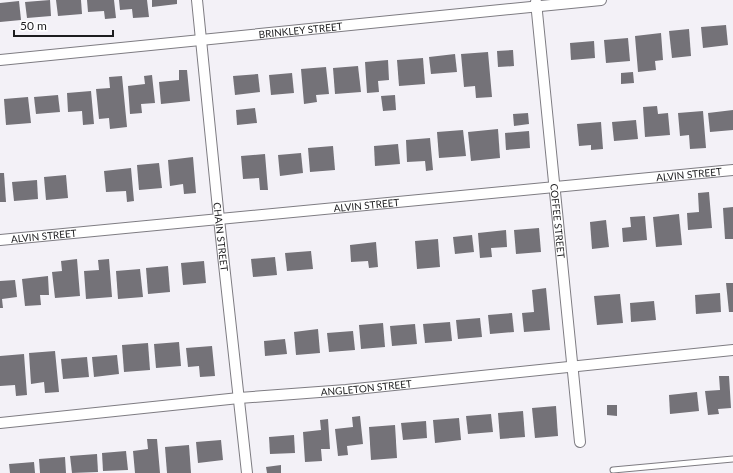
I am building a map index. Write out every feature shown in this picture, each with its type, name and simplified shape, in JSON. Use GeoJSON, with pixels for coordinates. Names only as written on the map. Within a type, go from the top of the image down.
{"type":"FeatureCollection","features":[{"type":"Feature","properties":{"kind":"street","name":"CHAIN STREET"},"geometry":{"type":"LineString","coordinates":[[197,0],[247,473]]}},
{"type":"Feature","properties":{"kind":"street","name":"BRINKLEY STREET"},"geometry":{"type":"LineString","coordinates":[[0,60],[202,40],[536,3],[601,0]]}},
{"type":"Feature","properties":{"kind":"street","name":"COFFEE STREET"},"geometry":{"type":"LineString","coordinates":[[536,3],[580,442]]}},
{"type":"Feature","properties":{"kind":"street","name":"ALVIN STREET"},"geometry":{"type":"LineString","coordinates":[[0,240],[733,170]]}},
{"type":"Feature","properties":{"kind":"street","name":"ANGLETON STREET"},"geometry":{"type":"LineString","coordinates":[[0,423],[239,398],[346,390],[733,350]]}},
{"type":"Feature","properties":{"kind":"lane"},"geometry":{"type":"LineString","coordinates":[[613,470],[733,459]]}},
{"type":"Feature","properties":{"kind":"building"},"geometry":{"type":"Polygon","coordinates":[[[50,0],[51,16],[27,18],[25,2],[50,0]]]}},
{"type":"Feature","properties":{"kind":"building"},"geometry":{"type":"Polygon","coordinates":[[[56,0],[81,0],[82,14],[58,16],[56,0]]]}},
{"type":"Feature","properties":{"kind":"building"},"geometry":{"type":"Polygon","coordinates":[[[87,0],[114,0],[116,18],[105,19],[104,11],[88,12],[87,0]]]}},
{"type":"Feature","properties":{"kind":"building"},"geometry":{"type":"Polygon","coordinates":[[[119,0],[147,0],[149,17],[133,18],[132,9],[120,10],[119,0]]]}},
{"type":"Feature","properties":{"kind":"building"},"geometry":{"type":"Polygon","coordinates":[[[152,0],[177,0],[177,4],[152,7],[152,0]]]}},
{"type":"Feature","properties":{"kind":"building"},"geometry":{"type":"Polygon","coordinates":[[[19,1],[21,20],[0,22],[0,3],[19,1]]]}},
{"type":"Feature","properties":{"kind":"building"},"geometry":{"type":"Polygon","coordinates":[[[726,25],[728,45],[703,48],[701,27],[726,25]]]}},
{"type":"Feature","properties":{"kind":"building"},"geometry":{"type":"Polygon","coordinates":[[[689,29],[691,56],[672,58],[669,31],[689,29]]]}},
{"type":"Feature","properties":{"kind":"building"},"geometry":{"type":"Polygon","coordinates":[[[661,33],[663,60],[655,61],[656,70],[638,72],[635,36],[661,33]]]}},
{"type":"Feature","properties":{"kind":"building"},"geometry":{"type":"Polygon","coordinates":[[[628,38],[630,61],[606,63],[604,40],[628,38]]]}},
{"type":"Feature","properties":{"kind":"building"},"geometry":{"type":"Polygon","coordinates":[[[594,41],[595,58],[571,60],[570,43],[594,41]]]}},
{"type":"Feature","properties":{"kind":"building"},"geometry":{"type":"Polygon","coordinates":[[[513,50],[514,66],[498,67],[497,51],[513,50]]]}},
{"type":"Feature","properties":{"kind":"building"},"geometry":{"type":"Polygon","coordinates":[[[488,52],[492,97],[476,98],[475,86],[464,87],[461,54],[488,52]]]}},
{"type":"Feature","properties":{"kind":"building"},"geometry":{"type":"Polygon","coordinates":[[[455,54],[457,72],[431,74],[429,57],[455,54]]]}},
{"type":"Feature","properties":{"kind":"building"},"geometry":{"type":"Polygon","coordinates":[[[423,58],[425,84],[399,86],[397,60],[423,58]]]}},
{"type":"Feature","properties":{"kind":"building"},"geometry":{"type":"Polygon","coordinates":[[[388,60],[389,80],[378,81],[379,92],[367,93],[365,62],[388,60]]]}},
{"type":"Feature","properties":{"kind":"building"},"geometry":{"type":"Polygon","coordinates":[[[358,66],[361,92],[335,94],[333,68],[358,66]]]}},
{"type":"Feature","properties":{"kind":"building"},"geometry":{"type":"Polygon","coordinates":[[[326,67],[329,94],[316,95],[317,102],[304,104],[301,69],[326,67]]]}},
{"type":"Feature","properties":{"kind":"building"},"geometry":{"type":"Polygon","coordinates":[[[179,70],[187,70],[190,101],[161,104],[159,82],[179,80],[179,70]]]}},
{"type":"Feature","properties":{"kind":"building"},"geometry":{"type":"Polygon","coordinates":[[[633,72],[634,83],[621,84],[621,73],[633,72]]]}},
{"type":"Feature","properties":{"kind":"building"},"geometry":{"type":"Polygon","coordinates":[[[292,73],[294,93],[271,95],[269,75],[292,73]]]}},
{"type":"Feature","properties":{"kind":"building"},"geometry":{"type":"Polygon","coordinates":[[[258,74],[260,92],[235,95],[233,76],[258,74]]]}},
{"type":"Feature","properties":{"kind":"building"},"geometry":{"type":"Polygon","coordinates":[[[152,75],[155,103],[141,104],[142,113],[130,114],[128,86],[145,84],[144,76],[152,75]]]}},
{"type":"Feature","properties":{"kind":"building"},"geometry":{"type":"Polygon","coordinates":[[[122,76],[127,127],[110,129],[109,118],[99,119],[96,89],[110,88],[109,77],[122,76]]]}},
{"type":"Feature","properties":{"kind":"building"},"geometry":{"type":"Polygon","coordinates":[[[91,91],[94,124],[83,125],[82,111],[68,112],[67,93],[91,91]]]}},
{"type":"Feature","properties":{"kind":"building"},"geometry":{"type":"Polygon","coordinates":[[[58,95],[60,112],[36,114],[34,97],[58,95]]]}},
{"type":"Feature","properties":{"kind":"building"},"geometry":{"type":"Polygon","coordinates":[[[395,95],[396,110],[383,111],[381,96],[395,95]]]}},
{"type":"Feature","properties":{"kind":"building"},"geometry":{"type":"Polygon","coordinates":[[[28,97],[31,123],[6,125],[4,99],[28,97]]]}},
{"type":"Feature","properties":{"kind":"building"},"geometry":{"type":"Polygon","coordinates":[[[657,106],[658,114],[668,113],[670,135],[645,137],[643,107],[657,106]]]}},
{"type":"Feature","properties":{"kind":"building"},"geometry":{"type":"Polygon","coordinates":[[[255,108],[257,123],[237,125],[236,110],[255,108]]]}},
{"type":"Feature","properties":{"kind":"building"},"geometry":{"type":"Polygon","coordinates":[[[733,110],[733,130],[710,132],[708,113],[733,110]]]}},
{"type":"Feature","properties":{"kind":"building"},"geometry":{"type":"Polygon","coordinates":[[[703,111],[706,148],[690,149],[689,135],[680,136],[678,113],[703,111]]]}},
{"type":"Feature","properties":{"kind":"building"},"geometry":{"type":"Polygon","coordinates":[[[528,113],[529,124],[514,126],[513,114],[528,113]]]}},
{"type":"Feature","properties":{"kind":"building"},"geometry":{"type":"Polygon","coordinates":[[[636,120],[638,139],[614,141],[612,122],[636,120]]]}},
{"type":"Feature","properties":{"kind":"building"},"geometry":{"type":"Polygon","coordinates":[[[601,122],[603,149],[591,150],[591,145],[579,146],[577,124],[601,122]]]}},
{"type":"Feature","properties":{"kind":"building"},"geometry":{"type":"Polygon","coordinates":[[[498,129],[500,158],[471,161],[468,132],[498,129]]]}},
{"type":"Feature","properties":{"kind":"building"},"geometry":{"type":"Polygon","coordinates":[[[463,130],[466,156],[439,158],[437,132],[463,130]]]}},
{"type":"Feature","properties":{"kind":"building"},"geometry":{"type":"Polygon","coordinates":[[[529,131],[530,148],[506,150],[505,133],[529,131]]]}},
{"type":"Feature","properties":{"kind":"building"},"geometry":{"type":"Polygon","coordinates":[[[430,138],[433,170],[426,171],[425,161],[407,162],[406,140],[430,138]]]}},
{"type":"Feature","properties":{"kind":"building"},"geometry":{"type":"Polygon","coordinates":[[[398,144],[400,164],[375,166],[374,146],[398,144]]]}},
{"type":"Feature","properties":{"kind":"building"},"geometry":{"type":"Polygon","coordinates":[[[333,146],[335,170],[310,172],[308,148],[333,146]]]}},
{"type":"Feature","properties":{"kind":"building"},"geometry":{"type":"Polygon","coordinates":[[[301,153],[303,173],[280,176],[278,155],[301,153]]]}},
{"type":"Feature","properties":{"kind":"building"},"geometry":{"type":"Polygon","coordinates":[[[265,154],[268,190],[260,190],[259,178],[243,179],[241,156],[265,154]]]}},
{"type":"Feature","properties":{"kind":"building"},"geometry":{"type":"Polygon","coordinates":[[[193,157],[196,193],[184,194],[183,184],[170,186],[168,160],[193,157]]]}},
{"type":"Feature","properties":{"kind":"building"},"geometry":{"type":"Polygon","coordinates":[[[159,163],[162,188],[139,190],[137,165],[159,163]]]}},
{"type":"Feature","properties":{"kind":"building"},"geometry":{"type":"Polygon","coordinates":[[[131,168],[134,201],[127,202],[126,191],[106,192],[104,171],[131,168]]]}},
{"type":"Feature","properties":{"kind":"building"},"geometry":{"type":"Polygon","coordinates":[[[0,173],[4,173],[6,202],[0,202],[0,173]]]}},
{"type":"Feature","properties":{"kind":"building"},"geometry":{"type":"Polygon","coordinates":[[[66,175],[68,198],[46,200],[44,177],[66,175]]]}},
{"type":"Feature","properties":{"kind":"building"},"geometry":{"type":"Polygon","coordinates":[[[37,180],[38,199],[14,201],[12,182],[37,180]]]}},
{"type":"Feature","properties":{"kind":"building"},"geometry":{"type":"Polygon","coordinates":[[[709,192],[712,228],[688,230],[687,213],[699,212],[698,193],[709,192]]]}},
{"type":"Feature","properties":{"kind":"building"},"geometry":{"type":"Polygon","coordinates":[[[733,207],[733,239],[725,239],[723,208],[733,207]]]}},
{"type":"Feature","properties":{"kind":"building"},"geometry":{"type":"Polygon","coordinates":[[[679,214],[682,245],[656,247],[653,217],[679,214]]]}},
{"type":"Feature","properties":{"kind":"building"},"geometry":{"type":"Polygon","coordinates":[[[645,216],[647,240],[623,242],[622,228],[631,227],[630,217],[645,216]]]}},
{"type":"Feature","properties":{"kind":"building"},"geometry":{"type":"Polygon","coordinates":[[[606,220],[609,247],[592,249],[590,222],[606,220]]]}},
{"type":"Feature","properties":{"kind":"building"},"geometry":{"type":"Polygon","coordinates":[[[539,228],[541,252],[516,254],[514,230],[539,228]]]}},
{"type":"Feature","properties":{"kind":"building"},"geometry":{"type":"Polygon","coordinates":[[[506,230],[507,247],[491,248],[492,257],[480,258],[478,233],[506,230]]]}},
{"type":"Feature","properties":{"kind":"building"},"geometry":{"type":"Polygon","coordinates":[[[472,235],[474,252],[455,254],[453,237],[472,235]]]}},
{"type":"Feature","properties":{"kind":"building"},"geometry":{"type":"Polygon","coordinates":[[[438,239],[440,267],[417,269],[415,241],[438,239]]]}},
{"type":"Feature","properties":{"kind":"building"},"geometry":{"type":"Polygon","coordinates":[[[376,242],[378,267],[369,268],[368,261],[351,262],[350,245],[376,242]]]}},
{"type":"Feature","properties":{"kind":"building"},"geometry":{"type":"Polygon","coordinates":[[[311,251],[313,269],[287,271],[285,253],[311,251]]]}},
{"type":"Feature","properties":{"kind":"building"},"geometry":{"type":"Polygon","coordinates":[[[275,257],[277,275],[253,277],[251,259],[275,257]]]}},
{"type":"Feature","properties":{"kind":"building"},"geometry":{"type":"Polygon","coordinates":[[[77,259],[80,296],[55,298],[52,272],[62,271],[61,261],[77,259]]]}},
{"type":"Feature","properties":{"kind":"building"},"geometry":{"type":"Polygon","coordinates":[[[109,259],[112,297],[86,299],[84,271],[99,270],[98,260],[109,259]]]}},
{"type":"Feature","properties":{"kind":"building"},"geometry":{"type":"Polygon","coordinates":[[[204,261],[206,283],[183,285],[181,263],[204,261]]]}},
{"type":"Feature","properties":{"kind":"building"},"geometry":{"type":"Polygon","coordinates":[[[168,266],[170,292],[148,294],[146,268],[168,266]]]}},
{"type":"Feature","properties":{"kind":"building"},"geometry":{"type":"Polygon","coordinates":[[[140,269],[143,297],[118,299],[116,271],[140,269]]]}},
{"type":"Feature","properties":{"kind":"building"},"geometry":{"type":"Polygon","coordinates":[[[48,276],[49,295],[40,295],[41,305],[25,306],[22,279],[48,276]]]}},
{"type":"Feature","properties":{"kind":"building"},"geometry":{"type":"Polygon","coordinates":[[[15,280],[17,297],[2,299],[3,308],[0,308],[0,281],[15,280]]]}},
{"type":"Feature","properties":{"kind":"building"},"geometry":{"type":"Polygon","coordinates":[[[726,283],[733,283],[733,312],[729,312],[726,283]]]}},
{"type":"Feature","properties":{"kind":"building"},"geometry":{"type":"Polygon","coordinates":[[[546,288],[550,330],[524,332],[522,313],[534,312],[532,290],[546,288]]]}},
{"type":"Feature","properties":{"kind":"building"},"geometry":{"type":"Polygon","coordinates":[[[720,293],[721,312],[696,314],[695,295],[720,293]]]}},
{"type":"Feature","properties":{"kind":"building"},"geometry":{"type":"Polygon","coordinates":[[[620,294],[623,323],[597,325],[594,296],[620,294]]]}},
{"type":"Feature","properties":{"kind":"building"},"geometry":{"type":"Polygon","coordinates":[[[654,301],[656,320],[631,322],[630,303],[654,301]]]}},
{"type":"Feature","properties":{"kind":"building"},"geometry":{"type":"Polygon","coordinates":[[[512,313],[514,332],[490,334],[488,315],[512,313]]]}},
{"type":"Feature","properties":{"kind":"building"},"geometry":{"type":"Polygon","coordinates":[[[480,318],[482,337],[458,339],[456,320],[480,318]]]}},
{"type":"Feature","properties":{"kind":"building"},"geometry":{"type":"Polygon","coordinates":[[[450,322],[452,341],[425,343],[423,324],[450,322]]]}},
{"type":"Feature","properties":{"kind":"building"},"geometry":{"type":"Polygon","coordinates":[[[383,323],[385,347],[361,349],[359,325],[383,323]]]}},
{"type":"Feature","properties":{"kind":"building"},"geometry":{"type":"Polygon","coordinates":[[[415,324],[417,344],[392,346],[390,326],[415,324]]]}},
{"type":"Feature","properties":{"kind":"building"},"geometry":{"type":"Polygon","coordinates":[[[318,329],[320,353],[296,355],[294,332],[318,329]]]}},
{"type":"Feature","properties":{"kind":"building"},"geometry":{"type":"Polygon","coordinates":[[[353,331],[355,350],[329,352],[327,333],[353,331]]]}},
{"type":"Feature","properties":{"kind":"building"},"geometry":{"type":"Polygon","coordinates":[[[285,339],[287,354],[265,356],[264,341],[285,339]]]}},
{"type":"Feature","properties":{"kind":"building"},"geometry":{"type":"Polygon","coordinates":[[[179,342],[181,366],[156,368],[154,344],[179,342]]]}},
{"type":"Feature","properties":{"kind":"building"},"geometry":{"type":"Polygon","coordinates":[[[148,343],[150,370],[124,372],[122,345],[148,343]]]}},
{"type":"Feature","properties":{"kind":"building"},"geometry":{"type":"Polygon","coordinates":[[[212,346],[215,376],[200,377],[199,366],[188,367],[186,348],[212,346]]]}},
{"type":"Feature","properties":{"kind":"building"},"geometry":{"type":"Polygon","coordinates":[[[55,351],[59,392],[45,393],[44,382],[31,384],[29,353],[55,351]]]}},
{"type":"Feature","properties":{"kind":"building"},"geometry":{"type":"Polygon","coordinates":[[[24,354],[27,395],[16,396],[15,385],[0,386],[0,356],[24,354]]]}},
{"type":"Feature","properties":{"kind":"building"},"geometry":{"type":"Polygon","coordinates":[[[117,355],[119,374],[94,377],[92,357],[117,355]]]}},
{"type":"Feature","properties":{"kind":"building"},"geometry":{"type":"Polygon","coordinates":[[[87,357],[89,377],[63,379],[61,359],[87,357]]]}},
{"type":"Feature","properties":{"kind":"building"},"geometry":{"type":"Polygon","coordinates":[[[719,376],[729,376],[731,408],[718,409],[719,414],[708,415],[705,391],[720,390],[719,376]]]}},
{"type":"Feature","properties":{"kind":"building"},"geometry":{"type":"Polygon","coordinates":[[[697,392],[699,411],[670,414],[669,395],[697,392]]]}},
{"type":"Feature","properties":{"kind":"building"},"geometry":{"type":"Polygon","coordinates":[[[607,405],[617,405],[617,416],[607,415],[607,405]]]}},
{"type":"Feature","properties":{"kind":"building"},"geometry":{"type":"Polygon","coordinates":[[[556,406],[558,436],[535,438],[532,408],[556,406]]]}},
{"type":"Feature","properties":{"kind":"building"},"geometry":{"type":"Polygon","coordinates":[[[523,411],[525,437],[500,439],[498,413],[523,411]]]}},
{"type":"Feature","properties":{"kind":"building"},"geometry":{"type":"Polygon","coordinates":[[[491,414],[493,432],[468,434],[466,416],[491,414]]]}},
{"type":"Feature","properties":{"kind":"building"},"geometry":{"type":"Polygon","coordinates":[[[360,416],[363,444],[347,446],[348,455],[338,456],[335,429],[353,427],[352,417],[360,416]]]}},
{"type":"Feature","properties":{"kind":"building"},"geometry":{"type":"Polygon","coordinates":[[[459,418],[461,440],[435,443],[433,420],[459,418]]]}},
{"type":"Feature","properties":{"kind":"building"},"geometry":{"type":"Polygon","coordinates":[[[328,419],[330,449],[321,449],[322,461],[305,462],[303,432],[321,430],[320,420],[328,419]]]}},
{"type":"Feature","properties":{"kind":"building"},"geometry":{"type":"Polygon","coordinates":[[[426,421],[427,438],[403,440],[401,423],[426,421]]]}},
{"type":"Feature","properties":{"kind":"building"},"geometry":{"type":"Polygon","coordinates":[[[395,425],[397,458],[371,460],[369,427],[395,425]]]}},
{"type":"Feature","properties":{"kind":"building"},"geometry":{"type":"Polygon","coordinates":[[[294,435],[295,453],[270,454],[269,437],[294,435]]]}},
{"type":"Feature","properties":{"kind":"building"},"geometry":{"type":"Polygon","coordinates":[[[147,439],[157,439],[160,473],[135,473],[133,451],[148,449],[147,439]]]}},
{"type":"Feature","properties":{"kind":"building"},"geometry":{"type":"Polygon","coordinates":[[[221,440],[223,460],[198,463],[196,442],[221,440]]]}},
{"type":"Feature","properties":{"kind":"building"},"geometry":{"type":"Polygon","coordinates":[[[189,445],[191,473],[167,473],[165,447],[189,445]]]}},
{"type":"Feature","properties":{"kind":"building"},"geometry":{"type":"Polygon","coordinates":[[[126,451],[128,470],[103,471],[102,453],[126,451]]]}},
{"type":"Feature","properties":{"kind":"building"},"geometry":{"type":"Polygon","coordinates":[[[97,454],[98,472],[72,473],[70,456],[97,454]]]}},
{"type":"Feature","properties":{"kind":"building"},"geometry":{"type":"Polygon","coordinates":[[[65,457],[66,473],[40,473],[39,459],[65,457]]]}},
{"type":"Feature","properties":{"kind":"building"},"geometry":{"type":"Polygon","coordinates":[[[34,462],[35,473],[10,473],[9,464],[34,462]]]}},
{"type":"Feature","properties":{"kind":"building"},"geometry":{"type":"Polygon","coordinates":[[[281,465],[281,473],[267,473],[266,467],[281,465]]]}}]}
